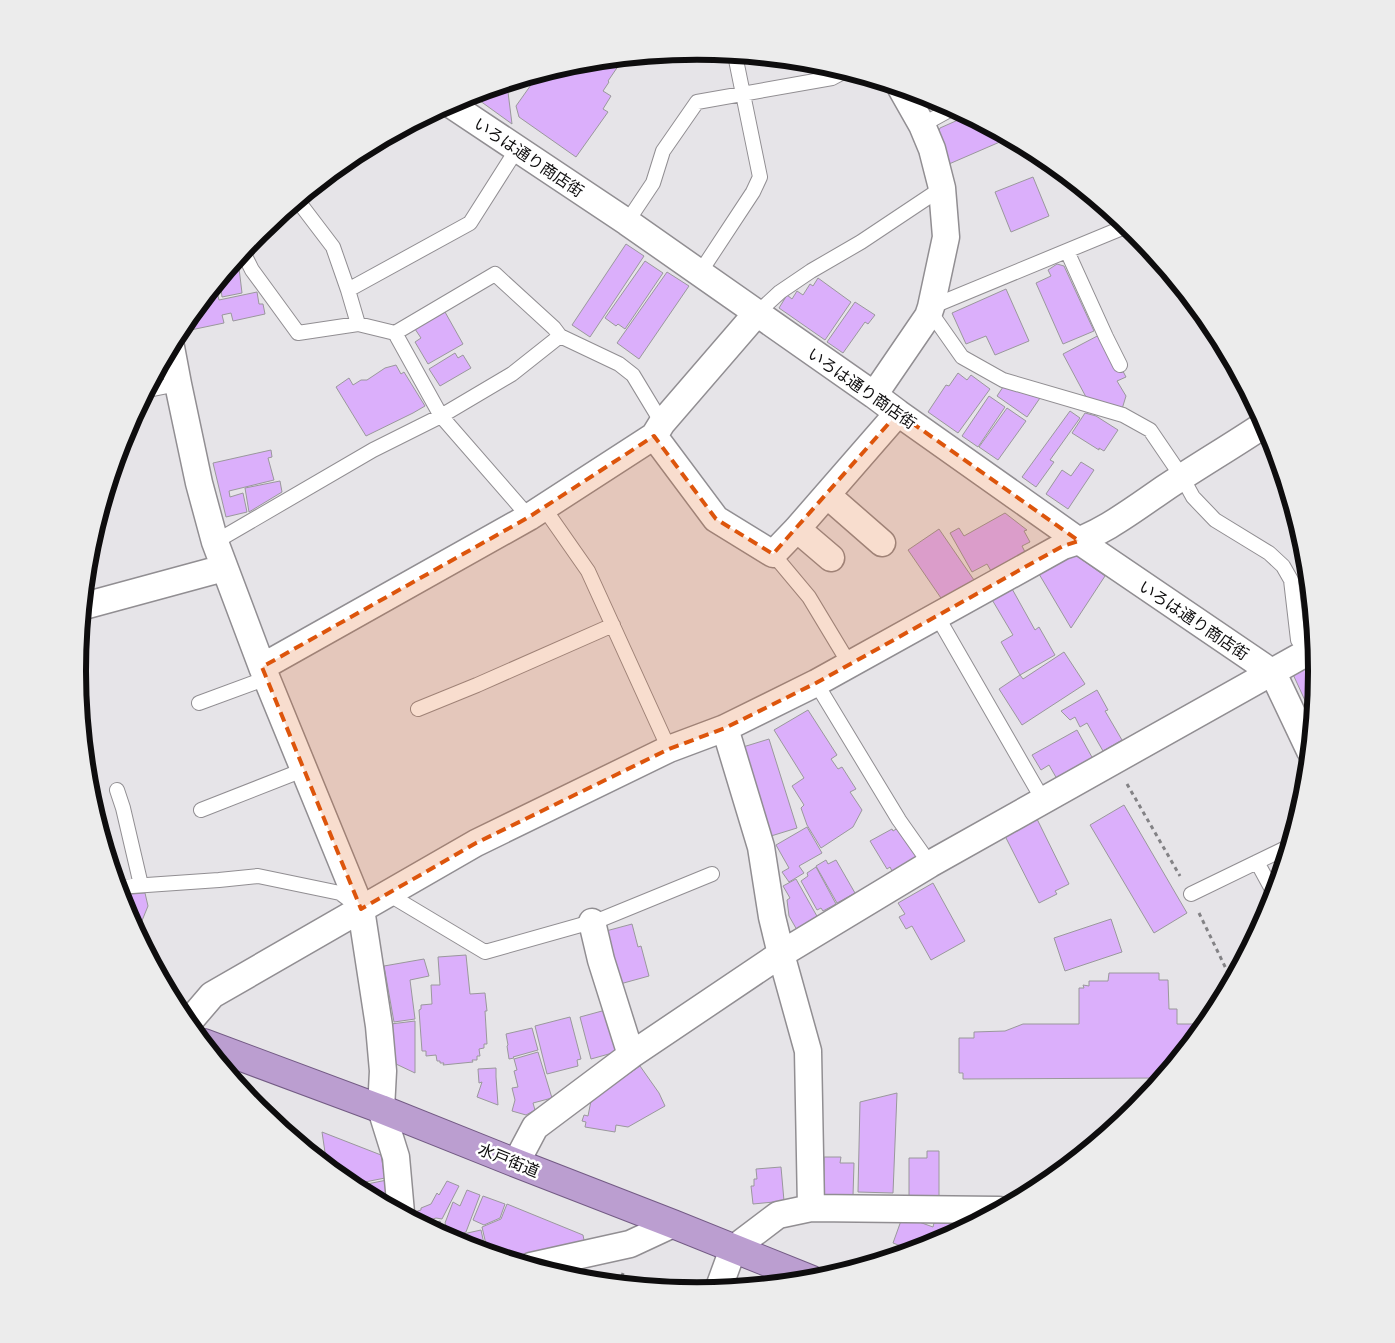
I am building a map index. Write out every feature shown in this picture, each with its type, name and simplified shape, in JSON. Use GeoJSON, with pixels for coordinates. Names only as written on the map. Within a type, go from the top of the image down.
{"type":"FeatureCollection","features":[{"type":"Feature","properties":{"kind":"highway","name":"水戸街道"},"geometry":{"type":"LineString","coordinates":[[214,1047],[381,1109],[798,1274]]}},
{"type":"Feature","properties":{"kind":"street"},"geometry":{"type":"LineString","coordinates":[[874,395],[929,311],[946,237],[942,188],[932,149],[906,97]]}},
{"type":"Feature","properties":{"kind":"street","name":"いろは通り商店街"},"geometry":{"type":"LineString","coordinates":[[458,109],[626,222],[1079,541],[1273,673]]}},
{"type":"Feature","properties":{"kind":"street"},"geometry":{"type":"LineString","coordinates":[[265,672],[536,512],[658,430],[756,314]]}},
{"type":"Feature","properties":{"kind":"street"},"geometry":{"type":"LineString","coordinates":[[173,358],[199,483],[215,542],[303,770],[360,909],[379,1026],[383,1070],[381,1109],[396,1157],[399,1205]]}},
{"type":"Feature","properties":{"kind":"street"},"geometry":{"type":"LineString","coordinates":[[658,430],[716,518],[773,554],[898,413]]}},
{"type":"Feature","properties":{"kind":"street"},"geometry":{"type":"LineString","coordinates":[[193,1017],[212,994],[476,843],[669,749],[725,728],[850,665],[1063,546],[1079,541],[1104,529],[1258,428]]}},
{"type":"Feature","properties":{"kind":"street"},"geometry":{"type":"LineString","coordinates":[[827,495],[882,543]]}},
{"type":"Feature","properties":{"kind":"street"},"geometry":{"type":"LineString","coordinates":[[797,529],[830,558]]}},
{"type":"Feature","properties":{"kind":"street"},"geometry":{"type":"LineString","coordinates":[[90,604],[224,568]]}},
{"type":"Feature","properties":{"kind":"street"},"geometry":{"type":"LineString","coordinates":[[516,1163],[535,1127],[631,1055],[781,954],[930,864],[1309,652]]}},
{"type":"Feature","properties":{"kind":"street"},"geometry":{"type":"LineString","coordinates":[[1273,673],[1305,741]]}},
{"type":"Feature","properties":{"kind":"street"},"geometry":{"type":"LineString","coordinates":[[725,728],[761,847],[772,916],[808,1051],[811,1208]]}},
{"type":"Feature","properties":{"kind":"street"},"geometry":{"type":"LineString","coordinates":[[592,922],[601,960],[631,1055]]}},
{"type":"Feature","properties":{"kind":"street"},"geometry":{"type":"LineString","coordinates":[[721,1282],[733,1249],[778,1215],[811,1208],[987,1210]]}},
{"type":"Feature","properties":{"kind":"street"},"geometry":{"type":"LineString","coordinates":[[544,1263],[630,1244],[673,1224]]}},
{"type":"Feature","properties":{"kind":"lane"},"geometry":{"type":"LineString","coordinates":[[699,274],[753,192],[760,177],[736,61]]}},
{"type":"Feature","properties":{"kind":"lane"},"geometry":{"type":"LineString","coordinates":[[626,222],[652,183],[663,151],[697,102],[835,76]]}},
{"type":"Feature","properties":{"kind":"lane"},"geometry":{"type":"LineString","coordinates":[[922,126],[945,113]]}},
{"type":"Feature","properties":{"kind":"lane"},"geometry":{"type":"LineString","coordinates":[[348,290],[470,223],[517,149]]}},
{"type":"Feature","properties":{"kind":"lane"},"geometry":{"type":"LineString","coordinates":[[756,314],[780,292],[811,271],[861,242],[942,188]]}},
{"type":"Feature","properties":{"kind":"lane"},"geometry":{"type":"LineString","coordinates":[[302,206],[333,248],[358,324]]}},
{"type":"Feature","properties":{"kind":"lane"},"geometry":{"type":"LineString","coordinates":[[1119,229],[929,311],[962,357],[1003,380],[1123,414],[1150,430],[1182,477],[1193,497],[1215,520],[1269,553],[1283,566],[1291,580],[1298,640],[1308,647]]}},
{"type":"Feature","properties":{"kind":"lane"},"geometry":{"type":"LineString","coordinates":[[1067,251],[1120,365]]}},
{"type":"Feature","properties":{"kind":"lane"},"geometry":{"type":"LineString","coordinates":[[246,259],[252,270],[298,333],[358,324],[395,332],[496,274],[554,328],[560,336],[619,364],[633,375],[658,430]]}},
{"type":"Feature","properties":{"kind":"lane"},"geometry":{"type":"LineString","coordinates":[[395,332],[441,416],[536,512],[588,571],[669,749]]}},
{"type":"Feature","properties":{"kind":"lane"},"geometry":{"type":"LineString","coordinates":[[215,542],[373,450],[441,416],[512,374],[560,336]]}},
{"type":"Feature","properties":{"kind":"lane"},"geometry":{"type":"LineString","coordinates":[[156,388],[178,384]]}},
{"type":"Feature","properties":{"kind":"lane"},"geometry":{"type":"LineString","coordinates":[[773,554],[809,597],[850,665]]}},
{"type":"Feature","properties":{"kind":"lane"},"geometry":{"type":"LineString","coordinates":[[937,616],[1043,800]]}},
{"type":"Feature","properties":{"kind":"lane"},"geometry":{"type":"LineString","coordinates":[[418,709],[613,626]]}},
{"type":"Feature","properties":{"kind":"lane"},"geometry":{"type":"LineString","coordinates":[[199,703],[265,672]]}},
{"type":"Feature","properties":{"kind":"lane"},"geometry":{"type":"LineString","coordinates":[[816,683],[899,820],[930,864]]}},
{"type":"Feature","properties":{"kind":"lane"},"geometry":{"type":"LineString","coordinates":[[201,810],[303,770]]}},
{"type":"Feature","properties":{"kind":"lane"},"geometry":{"type":"LineString","coordinates":[[117,790],[142,885]]}},
{"type":"Feature","properties":{"kind":"lane"},"geometry":{"type":"LineString","coordinates":[[1191,894],[1282,850]]}},
{"type":"Feature","properties":{"kind":"lane"},"geometry":{"type":"LineString","coordinates":[[1257,862],[1270,886]]}},
{"type":"Feature","properties":{"kind":"lane"},"geometry":{"type":"LineString","coordinates":[[388,894],[485,952],[602,919],[712,874]]}},
{"type":"Feature","properties":{"kind":"lane"},"geometry":{"type":"LineString","coordinates":[[125,886],[258,876],[340,894],[360,909]]}},
{"type":"Feature","properties":{"kind":"path"},"geometry":{"type":"LineString","coordinates":[[1114,762],[1191,894],[1229,974]]}},
{"type":"Feature","properties":{"kind":"highlighted area"},"geometry":{"type":"Polygon","coordinates":[[[898,413],[1079,541],[1063,546],[816,683],[725,728],[669,749],[476,843],[361,909],[262,667],[529,517],[654,436],[716,519],[773,554],[898,413]]]}},
{"type":"Feature","properties":{"kind":"building"},"geometry":{"type":"Polygon","coordinates":[[[619,65],[603,91],[611,96],[603,109],[608,112],[576,157],[519,117],[516,106],[532,83],[619,65]]]}},
{"type":"Feature","properties":{"kind":"building"},"geometry":{"type":"Polygon","coordinates":[[[508,90],[512,124],[479,101],[508,90]]]}},
{"type":"Feature","properties":{"kind":"building"},"geometry":{"type":"Polygon","coordinates":[[[960,119],[1002,141],[949,164],[937,135],[940,128],[960,119]]]}},
{"type":"Feature","properties":{"kind":"building"},"geometry":{"type":"Polygon","coordinates":[[[1033,177],[1049,216],[1011,232],[995,192],[1033,177]]]}},
{"type":"Feature","properties":{"kind":"building"},"geometry":{"type":"Polygon","coordinates":[[[626,244],[644,256],[590,337],[572,325],[626,244]]]}},
{"type":"Feature","properties":{"kind":"building"},"geometry":{"type":"Polygon","coordinates":[[[645,261],[663,273],[625,329],[618,324],[616,326],[605,318],[645,261]]]}},
{"type":"Feature","properties":{"kind":"building"},"geometry":{"type":"Polygon","coordinates":[[[1057,264],[1064,266],[1094,331],[1063,344],[1036,283],[1051,276],[1048,270],[1057,264]]]}},
{"type":"Feature","properties":{"kind":"building"},"geometry":{"type":"Polygon","coordinates":[[[239,267],[242,293],[222,297],[221,289],[239,267]]]}},
{"type":"Feature","properties":{"kind":"building"},"geometry":{"type":"Polygon","coordinates":[[[667,272],[689,286],[639,359],[617,343],[667,272]]]}},
{"type":"Feature","properties":{"kind":"building"},"geometry":{"type":"Polygon","coordinates":[[[818,278],[851,302],[825,340],[779,308],[787,295],[792,299],[797,291],[803,295],[810,284],[813,286],[818,278]]]}},
{"type":"Feature","properties":{"kind":"building"},"geometry":{"type":"Polygon","coordinates":[[[1006,289],[1029,341],[995,355],[986,336],[966,344],[952,313],[1006,289]]]}},
{"type":"Feature","properties":{"kind":"building"},"geometry":{"type":"Polygon","coordinates":[[[257,292],[259,304],[263,304],[265,314],[233,321],[231,313],[222,315],[224,323],[190,330],[217,293],[219,300],[257,292]]]}},
{"type":"Feature","properties":{"kind":"building"},"geometry":{"type":"Polygon","coordinates":[[[855,302],[875,315],[868,324],[865,322],[843,353],[827,342],[855,302]]]}},
{"type":"Feature","properties":{"kind":"building"},"geometry":{"type":"Polygon","coordinates":[[[445,312],[463,344],[428,364],[415,342],[421,338],[415,329],[445,312]]]}},
{"type":"Feature","properties":{"kind":"building"},"geometry":{"type":"Polygon","coordinates":[[[1103,333],[1126,377],[1117,381],[1126,396],[1122,409],[1086,397],[1063,354],[1103,333]]]}},
{"type":"Feature","properties":{"kind":"building"},"geometry":{"type":"Polygon","coordinates":[[[455,353],[458,358],[463,355],[471,368],[440,386],[429,369],[455,353]]]}},
{"type":"Feature","properties":{"kind":"building"},"geometry":{"type":"Polygon","coordinates":[[[396,365],[401,374],[404,372],[425,406],[366,436],[336,387],[349,378],[353,385],[361,380],[367,380],[385,368],[396,365]]]}},
{"type":"Feature","properties":{"kind":"building"},"geometry":{"type":"Polygon","coordinates":[[[165,372],[166,379],[160,380],[165,372]]]}},
{"type":"Feature","properties":{"kind":"building"},"geometry":{"type":"Polygon","coordinates":[[[958,373],[967,380],[971,375],[990,389],[958,433],[928,412],[946,385],[949,386],[958,373]]]}},
{"type":"Feature","properties":{"kind":"building"},"geometry":{"type":"Polygon","coordinates":[[[1003,387],[1040,398],[1027,417],[997,396],[1003,387]]]}},
{"type":"Feature","properties":{"kind":"building"},"geometry":{"type":"Polygon","coordinates":[[[989,396],[1005,407],[978,447],[962,436],[989,396]]]}},
{"type":"Feature","properties":{"kind":"building"},"geometry":{"type":"Polygon","coordinates":[[[1007,408],[1026,421],[998,460],[979,447],[1007,408]]]}},
{"type":"Feature","properties":{"kind":"building"},"geometry":{"type":"Polygon","coordinates":[[[1070,411],[1080,418],[1050,460],[1054,462],[1036,487],[1022,477],[1070,411]]]}},
{"type":"Feature","properties":{"kind":"building"},"geometry":{"type":"Polygon","coordinates":[[[1085,413],[1096,416],[1118,430],[1104,451],[1099,448],[1099,450],[1072,433],[1085,413]]]}},
{"type":"Feature","properties":{"kind":"building"},"geometry":{"type":"Polygon","coordinates":[[[271,450],[272,457],[268,458],[274,480],[229,491],[230,497],[243,493],[247,512],[226,517],[213,463],[271,450]]]}},
{"type":"Feature","properties":{"kind":"building"},"geometry":{"type":"Polygon","coordinates":[[[1081,462],[1094,470],[1068,509],[1046,494],[1062,470],[1071,476],[1081,462]]]}},
{"type":"Feature","properties":{"kind":"building"},"geometry":{"type":"Polygon","coordinates":[[[280,481],[282,492],[249,512],[245,488],[280,481]]]}},
{"type":"Feature","properties":{"kind":"building"},"geometry":{"type":"Polygon","coordinates":[[[1005,513],[1027,530],[1024,531],[1030,542],[1022,546],[1025,552],[991,571],[987,564],[972,572],[950,533],[959,528],[964,536],[1005,513]]]}},
{"type":"Feature","properties":{"kind":"building"},"geometry":{"type":"Polygon","coordinates":[[[939,529],[974,580],[943,601],[908,550],[939,529]]]}},
{"type":"Feature","properties":{"kind":"building"},"geometry":{"type":"Polygon","coordinates":[[[1074,554],[1105,576],[1071,628],[1039,574],[1074,554]]]}},
{"type":"Feature","properties":{"kind":"building"},"geometry":{"type":"Polygon","coordinates":[[[1011,587],[1035,630],[1039,627],[1055,655],[1020,675],[1001,642],[1013,635],[991,598],[1011,587]]]}},
{"type":"Feature","properties":{"kind":"building"},"geometry":{"type":"Polygon","coordinates":[[[1064,652],[1085,684],[1022,725],[999,689],[1020,675],[1023,679],[1064,652]]]}},
{"type":"Feature","properties":{"kind":"building"},"geometry":{"type":"Polygon","coordinates":[[[1309,665],[1308,707],[1308,707],[1291,670],[1309,665]]]}},
{"type":"Feature","properties":{"kind":"building"},"geometry":{"type":"Polygon","coordinates":[[[1097,690],[1108,710],[1105,711],[1122,740],[1103,751],[1087,723],[1080,727],[1075,717],[1070,720],[1061,711],[1097,690]]]}},
{"type":"Feature","properties":{"kind":"building"},"geometry":{"type":"Polygon","coordinates":[[[808,710],[837,755],[831,759],[838,769],[842,767],[856,789],[850,792],[862,810],[853,827],[821,848],[807,825],[801,808],[804,805],[792,786],[804,778],[774,730],[808,710]]]}},
{"type":"Feature","properties":{"kind":"building"},"geometry":{"type":"Polygon","coordinates":[[[1077,730],[1093,759],[1057,779],[1049,765],[1041,770],[1032,755],[1077,730]]]}},
{"type":"Feature","properties":{"kind":"building"},"geometry":{"type":"Polygon","coordinates":[[[769,739],[797,828],[771,836],[743,747],[769,739]]]}},
{"type":"Feature","properties":{"kind":"building"},"geometry":{"type":"Polygon","coordinates":[[[1124,805],[1187,913],[1154,933],[1090,825],[1124,805]]]}},
{"type":"Feature","properties":{"kind":"building"},"geometry":{"type":"Polygon","coordinates":[[[1037,819],[1069,884],[1055,891],[1057,894],[1039,903],[1005,836],[1037,819]]]}},
{"type":"Feature","properties":{"kind":"building"},"geometry":{"type":"Polygon","coordinates":[[[901,826],[918,856],[892,871],[890,867],[887,869],[870,841],[901,826]]]}},
{"type":"Feature","properties":{"kind":"building"},"geometry":{"type":"Polygon","coordinates":[[[807,827],[822,853],[799,866],[804,873],[789,882],[782,872],[789,868],[776,845],[807,827]]]}},
{"type":"Feature","properties":{"kind":"building"},"geometry":{"type":"Polygon","coordinates":[[[826,860],[828,864],[836,860],[855,893],[837,903],[816,866],[826,860]]]}},
{"type":"Feature","properties":{"kind":"building"},"geometry":{"type":"Polygon","coordinates":[[[816,867],[836,904],[823,911],[821,908],[817,910],[801,881],[808,876],[807,873],[816,867]]]}},
{"type":"Feature","properties":{"kind":"building"},"geometry":{"type":"Polygon","coordinates":[[[796,879],[818,918],[797,930],[789,916],[787,900],[790,898],[783,886],[796,879]]]}},
{"type":"Feature","properties":{"kind":"building"},"geometry":{"type":"Polygon","coordinates":[[[933,883],[965,941],[931,960],[912,926],[906,929],[899,917],[905,914],[898,903],[933,883]]]}},
{"type":"Feature","properties":{"kind":"building"},"geometry":{"type":"Polygon","coordinates":[[[145,893],[148,906],[141,924],[133,906],[128,894],[145,893]]]}},
{"type":"Feature","properties":{"kind":"building"},"geometry":{"type":"Polygon","coordinates":[[[1111,919],[1122,952],[1065,971],[1054,938],[1111,919]]]}},
{"type":"Feature","properties":{"kind":"building"},"geometry":{"type":"Polygon","coordinates":[[[632,924],[638,947],[641,946],[649,976],[620,984],[606,931],[632,924]]]}},
{"type":"Feature","properties":{"kind":"building"},"geometry":{"type":"Polygon","coordinates":[[[466,955],[470,994],[485,993],[487,1044],[484,1044],[484,1048],[479,1049],[480,1056],[477,1056],[477,1060],[472,1060],[473,1062],[443,1065],[444,1063],[437,1061],[436,1055],[426,1056],[426,1051],[422,1051],[419,1010],[421,1005],[432,1004],[431,985],[440,985],[438,957],[466,955]]]}},
{"type":"Feature","properties":{"kind":"building"},"geometry":{"type":"Polygon","coordinates":[[[424,959],[429,976],[410,980],[415,1019],[394,1022],[384,966],[424,959]]]}},
{"type":"Feature","properties":{"kind":"building"},"geometry":{"type":"Polygon","coordinates":[[[1109,973],[1159,973],[1159,980],[1168,980],[1169,1009],[1177,1009],[1177,1024],[1197,1024],[1154,1078],[963,1079],[963,1073],[959,1073],[959,1038],[974,1038],[974,1032],[1005,1031],[1023,1024],[1079,1024],[1079,988],[1084,988],[1083,985],[1089,986],[1089,981],[1108,981],[1109,973]]]}},
{"type":"Feature","properties":{"kind":"building"},"geometry":{"type":"Polygon","coordinates":[[[613,1008],[616,1052],[591,1059],[580,1017],[613,1008]]]}},
{"type":"Feature","properties":{"kind":"building"},"geometry":{"type":"Polygon","coordinates":[[[570,1017],[581,1059],[577,1060],[578,1066],[547,1074],[535,1026],[570,1017]]]}},
{"type":"Feature","properties":{"kind":"building"},"geometry":{"type":"Polygon","coordinates":[[[415,1021],[415,1073],[396,1064],[391,1024],[415,1021]]]}},
{"type":"Feature","properties":{"kind":"building"},"geometry":{"type":"Polygon","coordinates":[[[532,1028],[538,1050],[509,1059],[506,1034],[532,1028]]]}},
{"type":"Feature","properties":{"kind":"building"},"geometry":{"type":"Polygon","coordinates":[[[538,1052],[552,1098],[533,1103],[535,1110],[526,1115],[512,1111],[515,1100],[512,1088],[518,1087],[514,1071],[517,1070],[514,1059],[538,1052]]]}},
{"type":"Feature","properties":{"kind":"building"},"geometry":{"type":"Polygon","coordinates":[[[640,1066],[659,1093],[665,1106],[628,1127],[616,1125],[615,1132],[585,1127],[586,1122],[582,1121],[584,1115],[588,1116],[592,1096],[604,1091],[640,1066]]]}},
{"type":"Feature","properties":{"kind":"building"},"geometry":{"type":"Polygon","coordinates":[[[496,1068],[498,1105],[477,1097],[482,1082],[479,1083],[478,1069],[496,1068]]]}},
{"type":"Feature","properties":{"kind":"building"},"geometry":{"type":"Polygon","coordinates":[[[897,1093],[893,1193],[858,1192],[860,1102],[897,1093]]]}},
{"type":"Feature","properties":{"kind":"building"},"geometry":{"type":"Polygon","coordinates":[[[322,1132],[381,1155],[385,1178],[362,1183],[326,1158],[322,1132]]]}},
{"type":"Feature","properties":{"kind":"building"},"geometry":{"type":"Polygon","coordinates":[[[927,1151],[939,1151],[939,1196],[909,1196],[909,1158],[927,1158],[927,1151]]]}},
{"type":"Feature","properties":{"kind":"building"},"geometry":{"type":"Polygon","coordinates":[[[824,1157],[841,1157],[840,1163],[854,1163],[853,1196],[824,1196],[824,1157]]]}},
{"type":"Feature","properties":{"kind":"building"},"geometry":{"type":"Polygon","coordinates":[[[781,1167],[784,1201],[753,1204],[751,1186],[754,1186],[754,1179],[757,1179],[756,1169],[781,1167]]]}},
{"type":"Feature","properties":{"kind":"building"},"geometry":{"type":"Polygon","coordinates":[[[387,1180],[389,1199],[365,1184],[387,1180]]]}},
{"type":"Feature","properties":{"kind":"building"},"geometry":{"type":"Polygon","coordinates":[[[447,1181],[459,1186],[442,1219],[436,1218],[428,1221],[413,1212],[431,1204],[437,1193],[439,1195],[447,1181]]]}},
{"type":"Feature","properties":{"kind":"building"},"geometry":{"type":"Polygon","coordinates":[[[467,1190],[480,1195],[466,1232],[460,1234],[447,1228],[445,1223],[453,1202],[460,1206],[467,1190]]]}},
{"type":"Feature","properties":{"kind":"building"},"geometry":{"type":"Polygon","coordinates":[[[483,1196],[505,1204],[500,1218],[484,1225],[473,1220],[483,1196]]]}},
{"type":"Feature","properties":{"kind":"building"},"geometry":{"type":"Polygon","coordinates":[[[507,1204],[583,1235],[585,1245],[523,1257],[501,1251],[486,1245],[482,1227],[501,1219],[507,1204]]]}},
{"type":"Feature","properties":{"kind":"building"},"geometry":{"type":"Polygon","coordinates":[[[902,1218],[908,1218],[933,1227],[934,1223],[967,1220],[904,1247],[893,1243],[902,1218]]]}},
{"type":"Feature","properties":{"kind":"building"},"geometry":{"type":"Polygon","coordinates":[[[440,1221],[442,1227],[434,1223],[440,1221]]]}},
{"type":"Feature","properties":{"kind":"building"},"geometry":{"type":"Polygon","coordinates":[[[481,1230],[484,1244],[464,1236],[463,1234],[481,1230]]]}}]}
